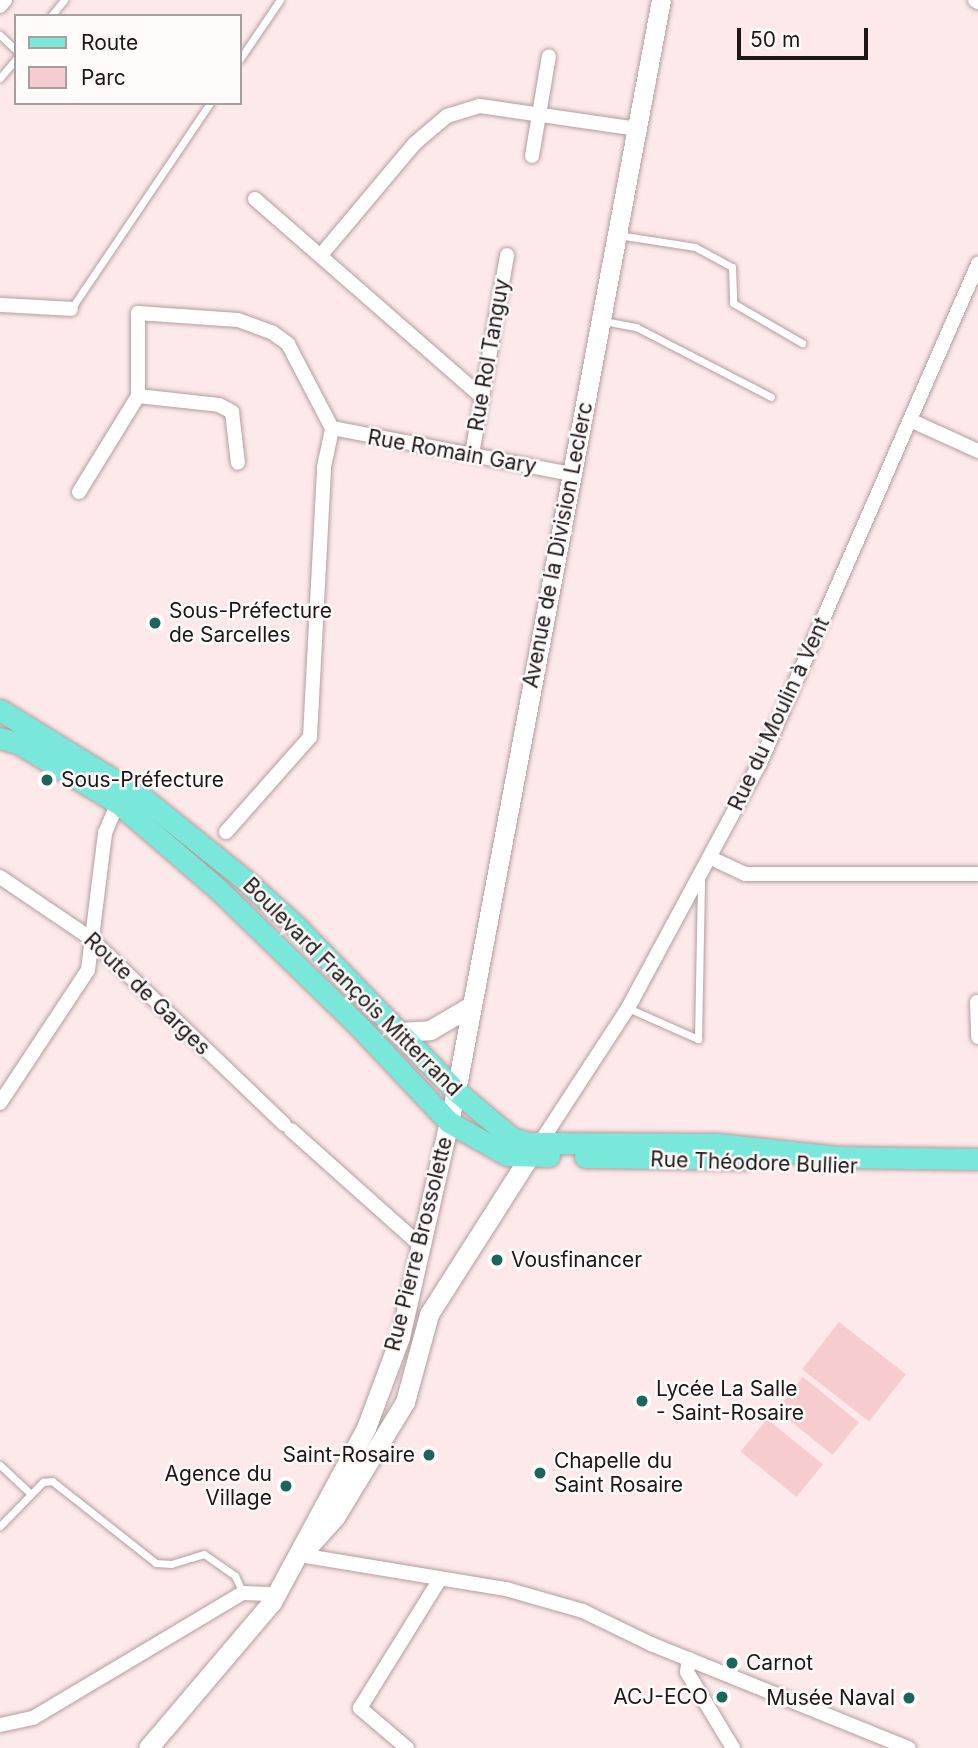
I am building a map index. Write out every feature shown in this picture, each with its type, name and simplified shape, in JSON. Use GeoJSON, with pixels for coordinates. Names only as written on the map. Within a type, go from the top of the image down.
{"type":"FeatureCollection","features":[{"type":"Feature","properties":{"kind":"main road","name":"Avenue de la Division Leclerc"},"geometry":{"type":"LineString","coordinates":[[456,1091],[661,0]]}},
{"type":"Feature","properties":{"kind":"main road","name":"Boulevard François Mitterrand"},"geometry":{"type":"LineString","coordinates":[[0,710],[143,798],[198,841],[299,928],[456,1091],[504,1133],[533,1148]]}},
{"type":"Feature","properties":{"kind":"main road","name":"Boulevard François Mitterrand"},"geometry":{"type":"LineString","coordinates":[[0,740],[18,743],[118,803],[218,889],[356,1023],[449,1122],[507,1155],[533,1148]]}},
{"type":"Feature","properties":{"kind":"main road"},"geometry":{"type":"LineString","coordinates":[[397,1032],[416,1033],[441,1027],[471,1006]]}},
{"type":"Feature","properties":{"kind":"main road","name":"Rue Pierre Brossolette"},"geometry":{"type":"LineString","coordinates":[[148,1748],[277,1594],[300,1555],[313,1519],[366,1428],[400,1337],[456,1091]]}},
{"type":"Feature","properties":{"kind":"main road","name":"Rue Théodore Bullier"},"geometry":{"type":"LineString","coordinates":[[533,1148],[717,1144],[838,1157],[978,1159]]}},
{"type":"Feature","properties":{"kind":"main road","name":"Rue Pierre Brossolette"},"geometry":{"type":"LineString","coordinates":[[300,1555],[335,1517],[392,1424],[416,1369],[429,1314],[533,1148]]}},
{"type":"Feature","properties":{"kind":"main road","name":"Rue Théodore Bullier"},"geometry":{"type":"LineString","coordinates":[[533,1148],[978,1168]]}},
{"type":"Feature","properties":{"kind":"street"},"geometry":{"type":"LineString","coordinates":[[0,6],[5,0]]}},
{"type":"Feature","properties":{"kind":"street"},"geometry":{"type":"LineString","coordinates":[[532,156],[549,56]]}},
{"type":"Feature","properties":{"kind":"street"},"geometry":{"type":"LineString","coordinates":[[321,255],[414,144],[447,116],[480,106],[540,112],[637,129]]}},
{"type":"Feature","properties":{"kind":"street"},"geometry":{"type":"LineString","coordinates":[[255,200],[481,396]]}},
{"type":"Feature","properties":{"kind":"street","name":"Rue Rol Tanguy"},"geometry":{"type":"LineString","coordinates":[[472,454],[506,255]]}},
{"type":"Feature","properties":{"kind":"street","name":"Rue du Moulin à Vent"},"geometry":{"type":"LineString","coordinates":[[533,1148],[628,1009],[760,763],[978,264]]}},
{"type":"Feature","properties":{"kind":"street"},"geometry":{"type":"LineString","coordinates":[[0,305],[71,310]]}},
{"type":"Feature","properties":{"kind":"street"},"geometry":{"type":"LineString","coordinates":[[79,492],[138,396],[138,313],[238,320],[273,333],[288,344],[332,428],[324,467],[310,737],[226,832]]}},
{"type":"Feature","properties":{"kind":"street"},"geometry":{"type":"LineString","coordinates":[[138,396],[219,405],[232,412],[238,463]]}},
{"type":"Feature","properties":{"kind":"street"},"geometry":{"type":"LineString","coordinates":[[910,420],[978,451]]}},
{"type":"Feature","properties":{"kind":"street","name":"Rue Romain Gary"},"geometry":{"type":"LineString","coordinates":[[332,428],[572,474]]}},
{"type":"Feature","properties":{"kind":"street"},"geometry":{"type":"LineString","coordinates":[[0,1103],[88,970],[105,833],[118,803]]}},
{"type":"Feature","properties":{"kind":"street"},"geometry":{"type":"LineString","coordinates":[[711,858],[746,874],[978,874]]}},
{"type":"Feature","properties":{"kind":"street","name":"Route de Garges"},"geometry":{"type":"LineString","coordinates":[[0,877],[90,938],[288,1127],[421,1246]]}},
{"type":"Feature","properties":{"kind":"street"},"geometry":{"type":"LineString","coordinates":[[977,1002],[978,1037]]}},
{"type":"Feature","properties":{"kind":"street"},"geometry":{"type":"LineString","coordinates":[[300,1555],[506,1589],[583,1611],[689,1660],[909,1748]]}},
{"type":"Feature","properties":{"kind":"street"},"geometry":{"type":"LineString","coordinates":[[407,1748],[360,1707],[440,1579]]}},
{"type":"Feature","properties":{"kind":"street"},"geometry":{"type":"LineString","coordinates":[[0,1725],[33,1718],[243,1593],[277,1594]]}},
{"type":"Feature","properties":{"kind":"street"},"geometry":{"type":"LineString","coordinates":[[689,1660],[687,1672],[733,1748]]}},
{"type":"Feature","properties":{"kind":"lane"},"geometry":{"type":"LineString","coordinates":[[53,14],[64,0]]}},
{"type":"Feature","properties":{"kind":"lane"},"geometry":{"type":"LineString","coordinates":[[242,56],[280,0]]}},
{"type":"Feature","properties":{"kind":"lane"},"geometry":{"type":"LineString","coordinates":[[0,35],[14,48]]}},
{"type":"Feature","properties":{"kind":"lane"},"geometry":{"type":"LineString","coordinates":[[0,79],[14,62]]}},
{"type":"Feature","properties":{"kind":"lane"},"geometry":{"type":"LineString","coordinates":[[71,310],[209,105]]}},
{"type":"Feature","properties":{"kind":"lane"},"geometry":{"type":"LineString","coordinates":[[617,234],[695,247],[732,267],[733,303],[802,343]]}},
{"type":"Feature","properties":{"kind":"lane"},"geometry":{"type":"LineString","coordinates":[[601,320],[636,327],[771,397]]}},
{"type":"Feature","properties":{"kind":"lane"},"geometry":{"type":"LineString","coordinates":[[628,1009],[698,1039],[701,877]]}},
{"type":"Feature","properties":{"kind":"lane"},"geometry":{"type":"LineString","coordinates":[[0,1465],[32,1494]]}},
{"type":"Feature","properties":{"kind":"lane"},"geometry":{"type":"LineString","coordinates":[[0,1526],[43,1482],[52,1481],[156,1563],[204,1554],[235,1576],[243,1593]]}},
{"type":"Feature","properties":{"kind":"green space"},"geometry":{"type":"Polygon","coordinates":[[[839,1322],[906,1374],[869,1422],[802,1369],[839,1322]]]}},
{"type":"Feature","properties":{"kind":"green space"},"geometry":{"type":"Polygon","coordinates":[[[803,1377],[859,1422],[833,1455],[777,1410],[803,1377]]]}},
{"type":"Feature","properties":{"kind":"green space"},"geometry":{"type":"Polygon","coordinates":[[[767,1419],[823,1464],[797,1497],[741,1452],[767,1419]]]}},
{"type":"Feature","properties":{"kind":"place","name":"Sous-Préfecture de Sarcelles"},"geometry":{"type":"Point","coordinates":[155,623]}},
{"type":"Feature","properties":{"kind":"place","name":"Sous-Préfecture"},"geometry":{"type":"Point","coordinates":[47,780]}},
{"type":"Feature","properties":{"kind":"place","name":"Vousfinancer"},"geometry":{"type":"Point","coordinates":[497,1260]}},
{"type":"Feature","properties":{"kind":"place","name":"Lycée La Salle - Saint-Rosaire"},"geometry":{"type":"Point","coordinates":[642,1401]}},
{"type":"Feature","properties":{"kind":"place","name":"Saint-Rosaire"},"geometry":{"type":"Point","coordinates":[429,1455]}},
{"type":"Feature","properties":{"kind":"place","name":"Chapelle du Saint Rosaire"},"geometry":{"type":"Point","coordinates":[540,1473]}},
{"type":"Feature","properties":{"kind":"place","name":"Agence du Village"},"geometry":{"type":"Point","coordinates":[286,1486]}},
{"type":"Feature","properties":{"kind":"place","name":"Carnot"},"geometry":{"type":"Point","coordinates":[732,1663]}},
{"type":"Feature","properties":{"kind":"place","name":"ACJ-ECO"},"geometry":{"type":"Point","coordinates":[722,1697]}},
{"type":"Feature","properties":{"kind":"place","name":"Musée Naval"},"geometry":{"type":"Point","coordinates":[909,1698]}}]}
